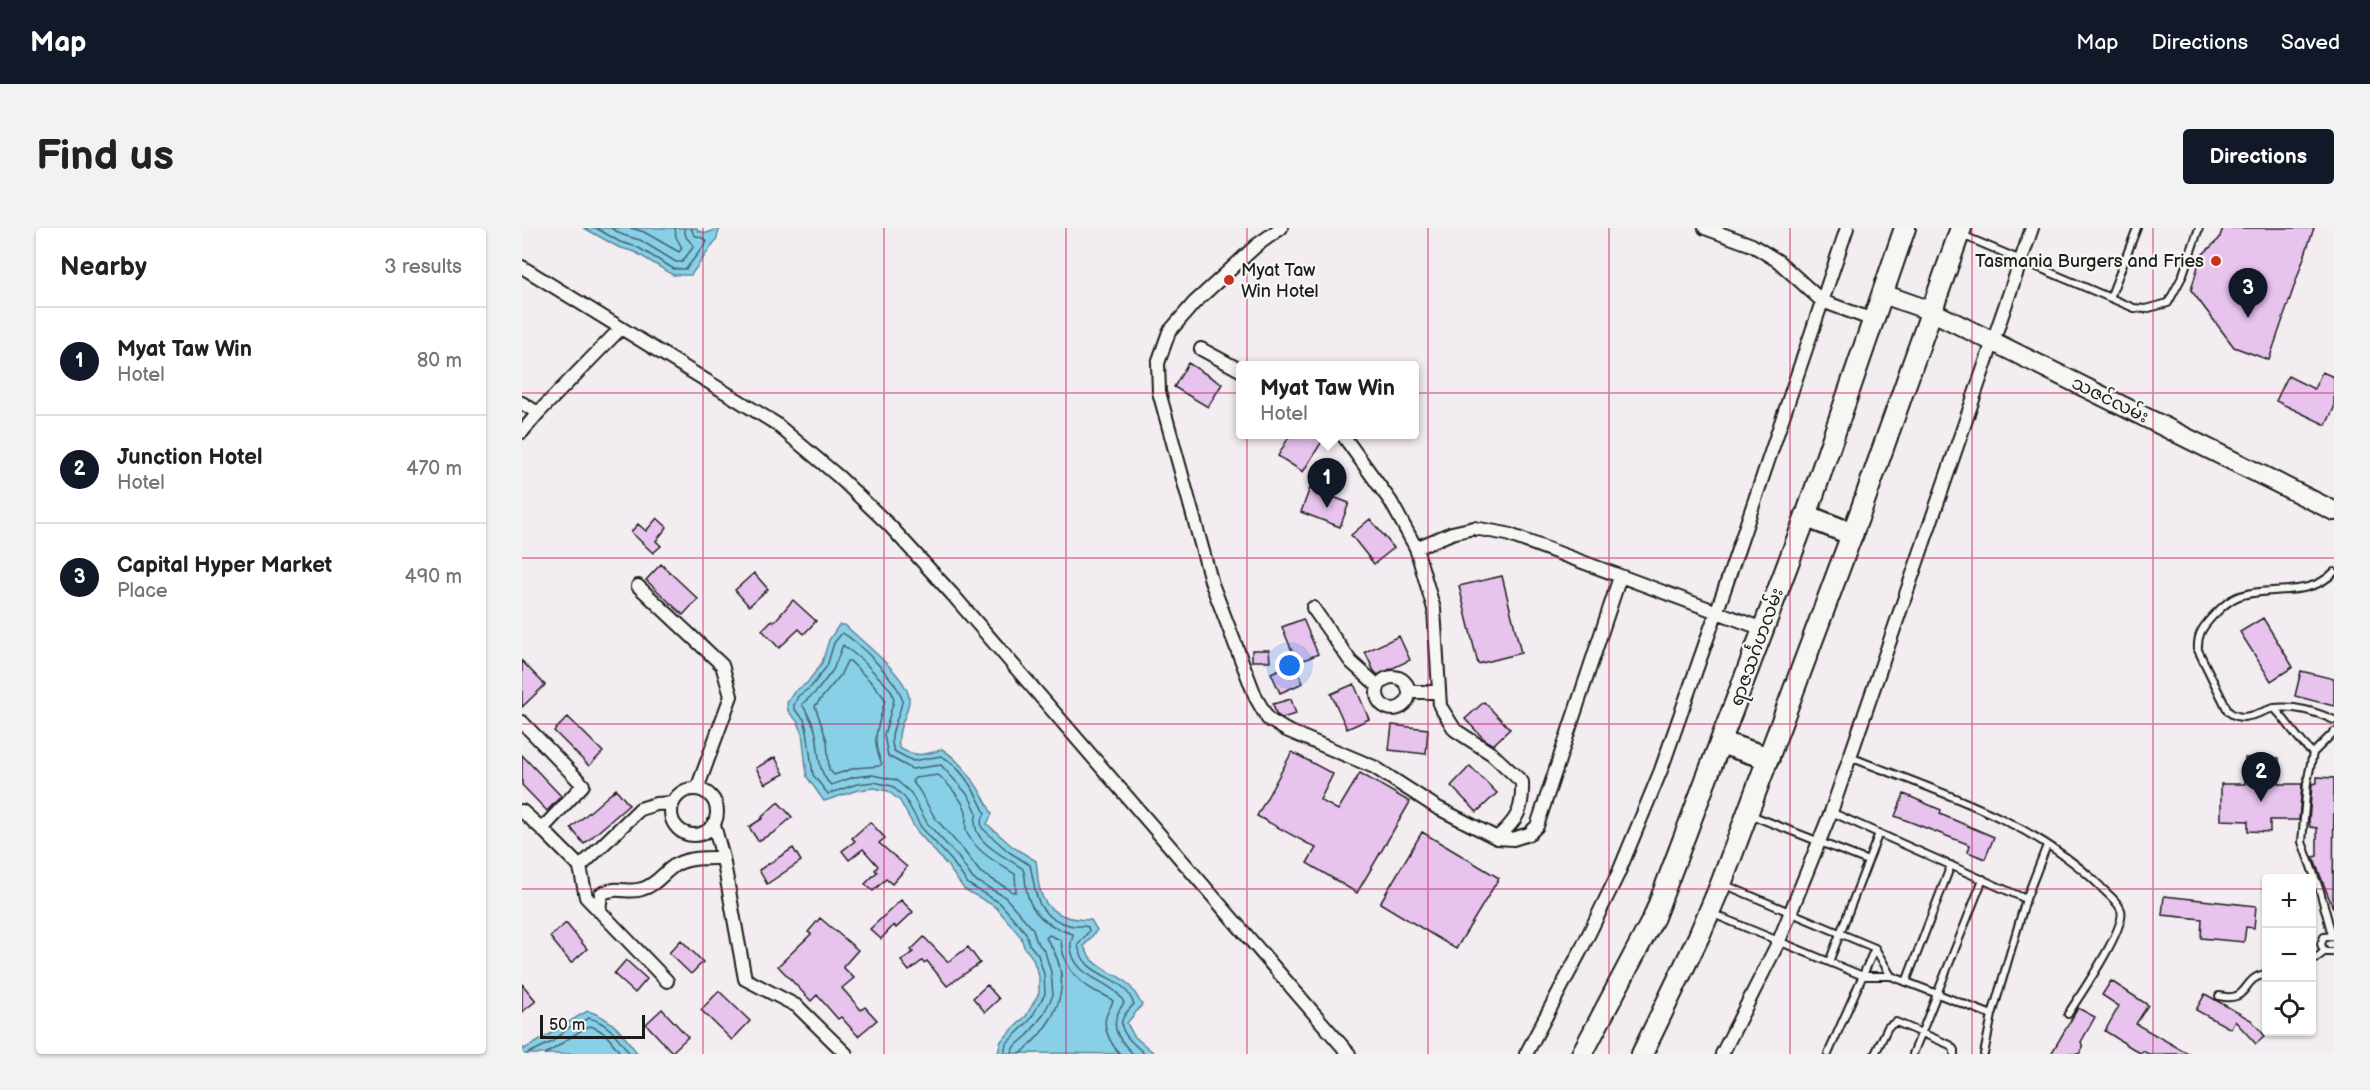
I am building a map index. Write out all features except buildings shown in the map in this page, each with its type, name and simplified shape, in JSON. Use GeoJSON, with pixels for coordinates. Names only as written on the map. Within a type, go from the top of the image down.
{"type":"FeatureCollection","features":[{"type":"Feature","properties":{"kind":"highway"},"geometry":{"type":"LineString","coordinates":[[1806,516],[1852,534]]}},
{"type":"Feature","properties":{"kind":"highway"},"geometry":{"type":"LineString","coordinates":[[1722,743],[1768,758]]}},
{"type":"Feature","properties":{"kind":"main road","name":"ရာဇသင်္ဂဟလမ်း"},"geometry":{"type":"LineString","coordinates":[[1582,1054],[1654,917],[1722,743],[1806,516],[1905,228]]}},
{"type":"Feature","properties":{"kind":"main road"},"geometry":{"type":"LineString","coordinates":[[1642,1054],[1710,913],[1852,534],[1960,231]]}},
{"type":"Feature","properties":{"kind":"main road","name":"သဇင်လမ်း"},"geometry":{"type":"LineString","coordinates":[[1883,294],[1931,311],[2334,511]]}},
{"type":"Feature","properties":{"kind":"street"},"geometry":{"type":"LineString","coordinates":[[1281,228],[1257,245],[1194,303],[1169,332],[1158,363],[1159,392],[1212,584],[1256,698],[1268,719],[1286,730],[1374,767],[1436,807],[1497,838],[1513,839],[1529,834],[1537,826],[1620,577]]}},
{"type":"Feature","properties":{"kind":"street"},"geometry":{"type":"LineString","coordinates":[[1705,228],[1752,245],[1778,261],[1822,301],[1873,320]]}},
{"type":"Feature","properties":{"kind":"street"},"geometry":{"type":"LineString","coordinates":[[1526,1054],[1571,970],[1618,874],[1661,770],[1847,228]]}},
{"type":"Feature","properties":{"kind":"street"},"geometry":{"type":"LineString","coordinates":[[1722,1054],[1779,941],[1831,812],[2032,228]]}},
{"type":"Feature","properties":{"kind":"street"},"geometry":{"type":"LineString","coordinates":[[522,267],[775,423],[839,477],[890,526],[952,594],[1349,1054]]}},
{"type":"Feature","properties":{"kind":"street"},"geometry":{"type":"LineString","coordinates":[[522,432],[621,328]]}},
{"type":"Feature","properties":{"kind":"street"},"geometry":{"type":"LineString","coordinates":[[1201,349],[1236,368]]}},
{"type":"Feature","properties":{"kind":"street"},"geometry":{"type":"LineString","coordinates":[[522,403],[538,413]]}},
{"type":"Feature","properties":{"kind":"street"},"geometry":{"type":"LineString","coordinates":[[1345,439],[1391,502],[1416,548],[1434,609],[1440,706],[1455,730],[1492,754],[1522,782],[1522,804],[1513,824],[1497,838]]}},
{"type":"Feature","properties":{"kind":"street"},"geometry":{"type":"LineString","coordinates":[[1416,548],[1452,533],[1474,528],[1507,534],[1763,628]]}},
{"type":"Feature","properties":{"kind":"street"},"geometry":{"type":"LineString","coordinates":[[638,586],[722,665],[731,696],[697,789]]}},
{"type":"Feature","properties":{"kind":"street"},"geometry":{"type":"LineString","coordinates":[[1313,608],[1351,662],[1378,686],[1379,701],[1390,709],[1405,705],[1410,693],[1408,684],[1397,677],[1387,678],[1378,686]]}},
{"type":"Feature","properties":{"kind":"street"},"geometry":{"type":"LineString","coordinates":[[1410,693],[1439,692]]}},
{"type":"Feature","properties":{"kind":"street"},"geometry":{"type":"LineString","coordinates":[[522,722],[583,785],[542,829]]}},
{"type":"Feature","properties":{"kind":"street"},"geometry":{"type":"LineString","coordinates":[[697,789],[711,796],[715,802],[717,817],[714,825],[702,834],[694,835],[680,831],[672,818],[672,803],[682,792],[697,789]]}},
{"type":"Feature","properties":{"kind":"street"},"geometry":{"type":"LineString","coordinates":[[580,867],[640,809],[656,804],[672,803]]}},
{"type":"Feature","properties":{"kind":"street"},"geometry":{"type":"LineString","coordinates":[[522,811],[580,867],[586,897],[667,981]]}},
{"type":"Feature","properties":{"kind":"street"},"geometry":{"type":"LineString","coordinates":[[714,825],[723,858],[745,979],[797,1006],[846,1054]]}},
{"type":"Feature","properties":{"kind":"street"},"geometry":{"type":"LineString","coordinates":[[599,911],[601,894],[610,889],[642,890],[658,881],[676,864],[696,859],[723,858]]}},
{"type":"Feature","properties":{"kind":"lane"},"geometry":{"type":"LineString","coordinates":[[2110,298],[2137,228]]}},
{"type":"Feature","properties":{"kind":"lane"},"geometry":{"type":"LineString","coordinates":[[1960,231],[2110,298],[2134,308],[2145,309],[2168,303],[2182,277],[2199,228]]}},
{"type":"Feature","properties":{"kind":"lane"},"geometry":{"type":"LineString","coordinates":[[2334,572],[2326,580],[2305,588],[2237,597],[2223,606],[2202,628],[2197,639],[2198,650],[2228,711],[2234,717],[2244,718],[2274,708],[2293,706],[2334,720]]}},
{"type":"Feature","properties":{"kind":"lane"},"geometry":{"type":"LineString","coordinates":[[2274,708],[2287,721],[2299,742],[2313,753]]}},
{"type":"Feature","properties":{"kind":"lane"},"geometry":{"type":"LineString","coordinates":[[2325,952],[2321,944],[2322,940],[2328,935],[2333,936],[2302,842],[2307,783],[2313,753],[2334,732]]}},
{"type":"Feature","properties":{"kind":"lane"},"geometry":{"type":"LineString","coordinates":[[1850,757],[1975,807],[2047,845],[2084,871],[2121,910],[2122,920],[2105,955],[2068,1014]]}},
{"type":"Feature","properties":{"kind":"lane"},"geometry":{"type":"LineString","coordinates":[[1831,812],[2026,898]]}},
{"type":"Feature","properties":{"kind":"lane"},"geometry":{"type":"LineString","coordinates":[[1747,813],[1868,861]]}},
{"type":"Feature","properties":{"kind":"lane"},"geometry":{"type":"LineString","coordinates":[[1829,962],[1879,833]]}},
{"type":"Feature","properties":{"kind":"lane"},"geometry":{"type":"LineString","coordinates":[[1984,1054],[1992,1016],[2026,898],[2047,845]]}},
{"type":"Feature","properties":{"kind":"lane"},"geometry":{"type":"LineString","coordinates":[[1906,982],[1951,865]]}},
{"type":"Feature","properties":{"kind":"lane"},"geometry":{"type":"LineString","coordinates":[[1913,1054],[1983,879]]}},
{"type":"Feature","properties":{"kind":"lane"},"geometry":{"type":"LineString","coordinates":[[1721,884],[1875,948],[1892,976]]}},
{"type":"Feature","properties":{"kind":"lane"},"geometry":{"type":"LineString","coordinates":[[1710,913],[1863,976],[1892,976],[1992,1016]]}},
{"type":"Feature","properties":{"kind":"lane"},"geometry":{"type":"LineString","coordinates":[[1830,1053],[1875,948]]}},
{"type":"Feature","properties":{"kind":"lane"},"geometry":{"type":"LineString","coordinates":[[2316,958],[2325,952],[2334,952]]}},
{"type":"Feature","properties":{"kind":"lane"},"geometry":{"type":"LineString","coordinates":[[2219,996],[2230,999],[2239,997],[2255,978],[2262,975]]}},
{"type":"Feature","properties":{"kind":"lane"},"geometry":{"type":"LineString","coordinates":[[1875,1054],[1890,1024],[1896,1022],[1950,1045],[1954,1054]]}},
{"type":"Feature","properties":{"kind":"water"},"geometry":{"type":"Polygon","coordinates":[[[584,228],[697,228],[698,231],[707,233],[720,228],[716,240],[691,275],[673,275],[635,252],[618,247],[584,228]]]}},
{"type":"Feature","properties":{"kind":"water"},"geometry":{"type":"Polygon","coordinates":[[[839,625],[845,625],[882,659],[906,689],[909,704],[899,733],[899,748],[920,755],[942,749],[958,762],[977,786],[992,814],[987,824],[1013,847],[1036,861],[1039,887],[1047,905],[1067,917],[1091,920],[1097,930],[1084,946],[1095,962],[1122,979],[1134,991],[1142,1005],[1127,1023],[1134,1036],[1155,1054],[998,1053],[1001,1041],[1026,1016],[1039,993],[1039,976],[1021,937],[996,907],[964,889],[947,865],[916,830],[900,801],[888,791],[874,788],[858,790],[824,801],[807,777],[802,732],[798,722],[788,711],[787,703],[794,692],[807,683],[822,663],[829,640],[839,625]]]}},
{"type":"Feature","properties":{"kind":"water"},"geometry":{"type":"Polygon","coordinates":[[[588,1011],[611,1023],[638,1054],[522,1054],[522,1047],[524,1049],[532,1045],[588,1011]]]}},
{"type":"Feature","properties":{"kind":"place","name":"Tasmania Burgers and Fries"},"geometry":{"type":"Point","coordinates":[2216,261]}},
{"type":"Feature","properties":{"kind":"place","name":"Myat Taw Win Hotel"},"geometry":{"type":"Point","coordinates":[1229,280]}},
{"type":"Feature","properties":{"kind":"place","name":"Capital Hyper Market"},"geometry":{"type":"Point","coordinates":[2248,318]}},
{"type":"Feature","properties":{"kind":"place","name":"Myat Taw Win"},"geometry":{"type":"Point","coordinates":[1327,508]}},
{"type":"Feature","properties":{"kind":"place","name":"Junction Hotel"},"geometry":{"type":"Point","coordinates":[2261,802]}}]}
